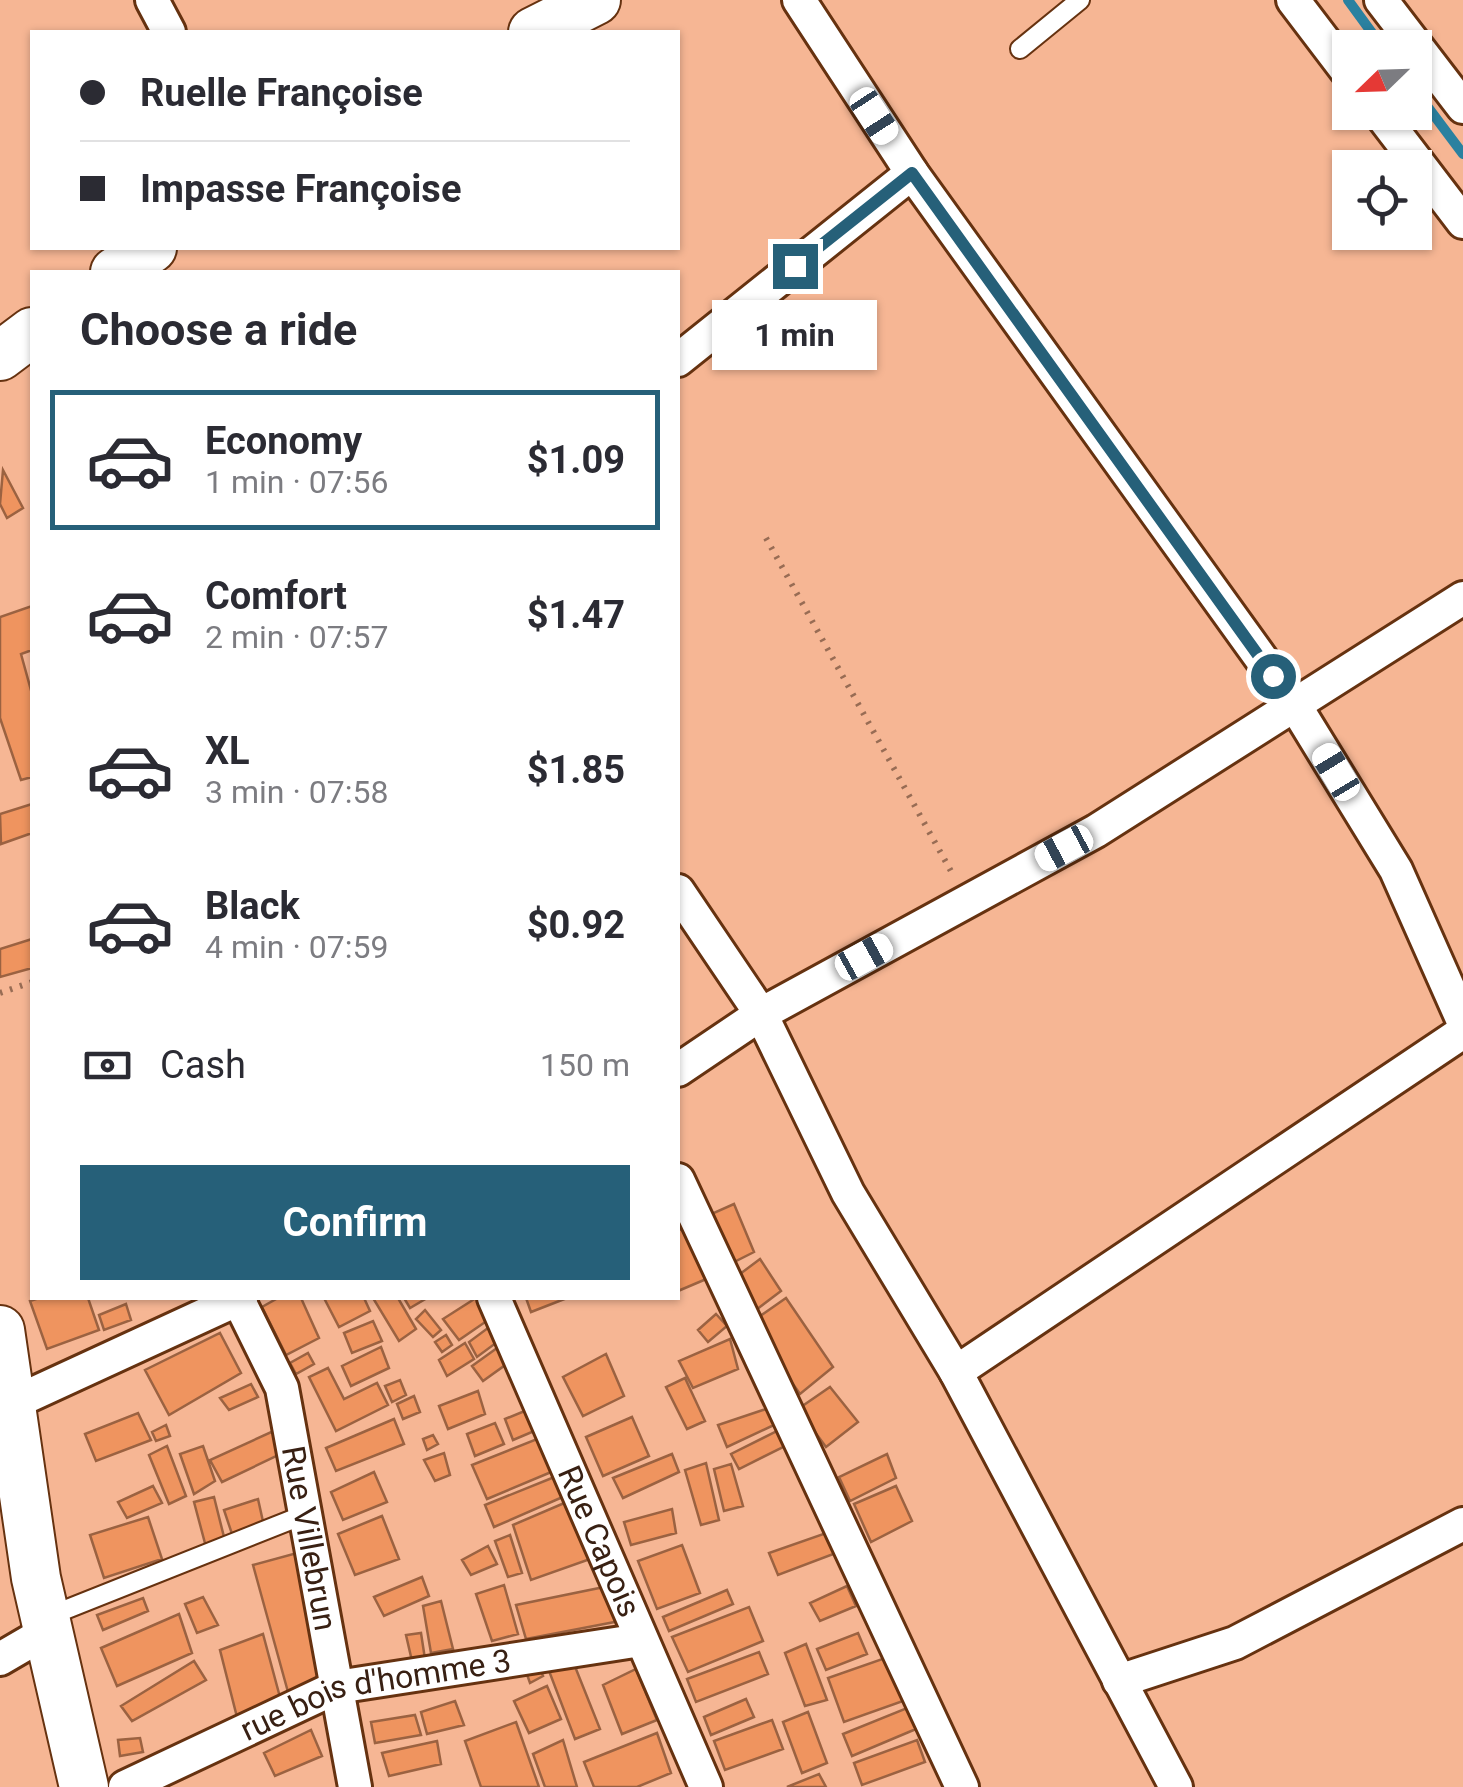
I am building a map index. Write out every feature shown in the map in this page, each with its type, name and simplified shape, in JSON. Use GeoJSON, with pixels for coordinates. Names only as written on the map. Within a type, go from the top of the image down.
{"type":"FeatureCollection","features":[{"type":"Feature","properties":{"kind":"main road"},"geometry":{"type":"LineString","coordinates":[[537,30],[596,0]]}},
{"type":"Feature","properties":{"kind":"main road"},"geometry":{"type":"LineString","coordinates":[[118,270],[149,250]]}},
{"type":"Feature","properties":{"kind":"main road"},"geometry":{"type":"LineString","coordinates":[[0,356],[30,334]]}},
{"type":"Feature","properties":{"kind":"main road"},"geometry":{"type":"LineString","coordinates":[[0,1330],[6,1406],[36,1578],[84,1787]]}},
{"type":"Feature","properties":{"kind":"street"},"geometry":{"type":"LineString","coordinates":[[152,0],[169,30]]}},
{"type":"Feature","properties":{"kind":"street"},"geometry":{"type":"LineString","coordinates":[[799,0],[912,173],[1296,707],[1396,870],[1463,1021]]}},
{"type":"Feature","properties":{"kind":"street"},"geometry":{"type":"LineString","coordinates":[[1293,0],[1332,51]]}},
{"type":"Feature","properties":{"kind":"street"},"geometry":{"type":"LineString","coordinates":[[1381,0],[1463,107]]}},
{"type":"Feature","properties":{"kind":"street"},"geometry":{"type":"LineString","coordinates":[[1393,130],[1463,222]]}},
{"type":"Feature","properties":{"kind":"street"},"geometry":{"type":"LineString","coordinates":[[680,358],[912,173]]}},
{"type":"Feature","properties":{"kind":"street"},"geometry":{"type":"LineString","coordinates":[[680,1069],[761,1014],[1096,831],[1463,598]]}},
{"type":"Feature","properties":{"kind":"street"},"geometry":{"type":"LineString","coordinates":[[680,894],[761,1014],[848,1194],[956,1372],[1176,1787]]}},
{"type":"Feature","properties":{"kind":"street"},"geometry":{"type":"LineString","coordinates":[[956,1372],[1463,1032]]}},
{"type":"Feature","properties":{"kind":"street"},"geometry":{"type":"LineString","coordinates":[[680,1184],[962,1787]]}},
{"type":"Feature","properties":{"kind":"street"},"geometry":{"type":"LineString","coordinates":[[6,1406],[235,1300]]}},
{"type":"Feature","properties":{"kind":"street","name":"Rue Villebrun"},"geometry":{"type":"LineString","coordinates":[[240,1300],[282,1388],[356,1787]]}},
{"type":"Feature","properties":{"kind":"street","name":"Rue Capois"},"geometry":{"type":"LineString","coordinates":[[495,1300],[706,1787]]}},
{"type":"Feature","properties":{"kind":"street"},"geometry":{"type":"LineString","coordinates":[[1119,1680],[1235,1643],[1463,1524]]}},
{"type":"Feature","properties":{"kind":"street"},"geometry":{"type":"LineString","coordinates":[[0,1659],[47,1624]]}},
{"type":"Feature","properties":{"kind":"street","name":"rue bois d'homme 3"},"geometry":{"type":"LineString","coordinates":[[124,1787],[337,1687],[641,1640]]}},
{"type":"Feature","properties":{"kind":"lane"},"geometry":{"type":"LineString","coordinates":[[1020,49],[1080,0]]}},
{"type":"Feature","properties":{"kind":"lane"},"geometry":{"type":"LineString","coordinates":[[47,1624],[306,1514]]}},
{"type":"Feature","properties":{"kind":"path"},"geometry":{"type":"LineString","coordinates":[[766,538],[968,900]]}},
{"type":"Feature","properties":{"kind":"path"},"geometry":{"type":"LineString","coordinates":[[0,993],[30,983]]}},
{"type":"Feature","properties":{"kind":"building"},"geometry":{"type":"Polygon","coordinates":[[[3,470],[23,508],[7,518],[0,504],[3,470]]]}},
{"type":"Feature","properties":{"kind":"building"},"geometry":{"type":"Polygon","coordinates":[[[30,607],[30,651],[21,654],[30,687],[30,778],[21,780],[0,718],[0,617],[30,607]]]}},
{"type":"Feature","properties":{"kind":"building"},"geometry":{"type":"Polygon","coordinates":[[[30,805],[30,834],[1,844],[0,814],[30,805]]]}},
{"type":"Feature","properties":{"kind":"building"},"geometry":{"type":"Polygon","coordinates":[[[30,940],[30,969],[0,977],[0,949],[30,940]]]}},
{"type":"Feature","properties":{"kind":"building"},"geometry":{"type":"Polygon","coordinates":[[[734,1204],[754,1252],[732,1263],[709,1215],[734,1204]]]}},
{"type":"Feature","properties":{"kind":"building"},"geometry":{"type":"Polygon","coordinates":[[[690,1225],[711,1277],[680,1290],[680,1230],[690,1225]]]}},
{"type":"Feature","properties":{"kind":"building"},"geometry":{"type":"Polygon","coordinates":[[[760,1259],[781,1291],[752,1313],[732,1280],[760,1259]]]}},
{"type":"Feature","properties":{"kind":"building"},"geometry":{"type":"Polygon","coordinates":[[[786,1298],[833,1367],[800,1394],[750,1323],[786,1298]]]}},
{"type":"Feature","properties":{"kind":"building"},"geometry":{"type":"Polygon","coordinates":[[[89,1300],[99,1330],[47,1349],[30,1301],[89,1300]]]}},
{"type":"Feature","properties":{"kind":"building"},"geometry":{"type":"Polygon","coordinates":[[[274,1300],[302,1300],[319,1338],[286,1355],[262,1307],[274,1300]]]}},
{"type":"Feature","properties":{"kind":"building"},"geometry":{"type":"Polygon","coordinates":[[[325,1300],[365,1300],[370,1311],[339,1327],[325,1300]]]}},
{"type":"Feature","properties":{"kind":"building"},"geometry":{"type":"Polygon","coordinates":[[[374,1300],[399,1300],[416,1329],[399,1341],[374,1300]]]}},
{"type":"Feature","properties":{"kind":"building"},"geometry":{"type":"Polygon","coordinates":[[[405,1300],[424,1300],[410,1308],[405,1300]]]}},
{"type":"Feature","properties":{"kind":"building"},"geometry":{"type":"Polygon","coordinates":[[[473,1300],[484,1300],[494,1316],[459,1340],[443,1319],[473,1300]]]}},
{"type":"Feature","properties":{"kind":"building"},"geometry":{"type":"Polygon","coordinates":[[[527,1300],[562,1300],[531,1312],[527,1300]]]}},
{"type":"Feature","properties":{"kind":"building"},"geometry":{"type":"Polygon","coordinates":[[[126,1304],[131,1320],[104,1330],[99,1315],[126,1304]]]}},
{"type":"Feature","properties":{"kind":"building"},"geometry":{"type":"Polygon","coordinates":[[[425,1310],[441,1330],[433,1337],[416,1319],[425,1310]]]}},
{"type":"Feature","properties":{"kind":"building"},"geometry":{"type":"Polygon","coordinates":[[[716,1314],[727,1326],[708,1342],[698,1330],[716,1314]]]}},
{"type":"Feature","properties":{"kind":"building"},"geometry":{"type":"Polygon","coordinates":[[[373,1321],[382,1341],[352,1353],[344,1333],[373,1321]]]}},
{"type":"Feature","properties":{"kind":"building"},"geometry":{"type":"Polygon","coordinates":[[[496,1322],[504,1337],[477,1357],[469,1342],[496,1322]]]}},
{"type":"Feature","properties":{"kind":"building"},"geometry":{"type":"Polygon","coordinates":[[[220,1333],[241,1373],[169,1415],[145,1370],[220,1333]]]}},
{"type":"Feature","properties":{"kind":"building"},"geometry":{"type":"Polygon","coordinates":[[[446,1335],[452,1345],[442,1352],[435,1342],[446,1335]]]}},
{"type":"Feature","properties":{"kind":"building"},"geometry":{"type":"Polygon","coordinates":[[[730,1339],[738,1369],[693,1388],[679,1361],[730,1339]]]}},
{"type":"Feature","properties":{"kind":"building"},"geometry":{"type":"Polygon","coordinates":[[[465,1343],[474,1359],[447,1376],[439,1360],[465,1343]]]}},
{"type":"Feature","properties":{"kind":"building"},"geometry":{"type":"Polygon","coordinates":[[[504,1343],[515,1358],[483,1381],[472,1366],[504,1343]]]}},
{"type":"Feature","properties":{"kind":"building"},"geometry":{"type":"Polygon","coordinates":[[[381,1347],[389,1368],[351,1386],[342,1366],[381,1347]]]}},
{"type":"Feature","properties":{"kind":"building"},"geometry":{"type":"Polygon","coordinates":[[[308,1353],[314,1364],[296,1374],[290,1363],[308,1353]]]}},
{"type":"Feature","properties":{"kind":"building"},"geometry":{"type":"Polygon","coordinates":[[[606,1354],[624,1396],[583,1416],[563,1377],[606,1354]]]}},
{"type":"Feature","properties":{"kind":"building"},"geometry":{"type":"Polygon","coordinates":[[[328,1368],[344,1399],[377,1383],[388,1405],[336,1431],[309,1377],[328,1368]]]}},
{"type":"Feature","properties":{"kind":"building"},"geometry":{"type":"Polygon","coordinates":[[[685,1378],[705,1421],[687,1429],[666,1387],[685,1378]]]}},
{"type":"Feature","properties":{"kind":"building"},"geometry":{"type":"Polygon","coordinates":[[[400,1380],[406,1395],[392,1402],[385,1386],[400,1380]]]}},
{"type":"Feature","properties":{"kind":"building"},"geometry":{"type":"Polygon","coordinates":[[[251,1384],[258,1397],[229,1410],[220,1398],[251,1384]]]}},
{"type":"Feature","properties":{"kind":"building"},"geometry":{"type":"Polygon","coordinates":[[[830,1387],[858,1422],[826,1447],[798,1409],[830,1387]]]}},
{"type":"Feature","properties":{"kind":"building"},"geometry":{"type":"Polygon","coordinates":[[[478,1391],[485,1414],[448,1429],[439,1406],[478,1391]]]}},
{"type":"Feature","properties":{"kind":"building"},"geometry":{"type":"Polygon","coordinates":[[[414,1396],[420,1412],[403,1419],[397,1404],[414,1396]]]}},
{"type":"Feature","properties":{"kind":"building"},"geometry":{"type":"Polygon","coordinates":[[[532,1408],[539,1429],[513,1440],[505,1419],[532,1408]]]}},
{"type":"Feature","properties":{"kind":"building"},"geometry":{"type":"Polygon","coordinates":[[[769,1408],[774,1425],[727,1447],[718,1425],[769,1408]]]}},
{"type":"Feature","properties":{"kind":"building"},"geometry":{"type":"Polygon","coordinates":[[[138,1413],[151,1440],[96,1461],[85,1434],[138,1413]]]}},
{"type":"Feature","properties":{"kind":"building"},"geometry":{"type":"Polygon","coordinates":[[[632,1417],[649,1456],[603,1476],[586,1437],[632,1417]]]}},
{"type":"Feature","properties":{"kind":"building"},"geometry":{"type":"Polygon","coordinates":[[[394,1419],[404,1444],[336,1471],[326,1448],[394,1419]]]}},
{"type":"Feature","properties":{"kind":"building"},"geometry":{"type":"Polygon","coordinates":[[[495,1423],[504,1444],[475,1456],[467,1434],[495,1423]]]}},
{"type":"Feature","properties":{"kind":"building"},"geometry":{"type":"Polygon","coordinates":[[[166,1425],[170,1436],[156,1441],[152,1432],[166,1425]]]}},
{"type":"Feature","properties":{"kind":"building"},"geometry":{"type":"Polygon","coordinates":[[[783,1428],[787,1445],[739,1469],[731,1454],[783,1428]]]}},
{"type":"Feature","properties":{"kind":"building"},"geometry":{"type":"Polygon","coordinates":[[[278,1429],[287,1451],[222,1482],[210,1460],[278,1429]]]}},
{"type":"Feature","properties":{"kind":"building"},"geometry":{"type":"Polygon","coordinates":[[[433,1435],[438,1444],[427,1450],[423,1439],[433,1435]]]}},
{"type":"Feature","properties":{"kind":"building"},"geometry":{"type":"Polygon","coordinates":[[[542,1437],[556,1470],[487,1499],[472,1465],[542,1437]]]}},
{"type":"Feature","properties":{"kind":"building"},"geometry":{"type":"Polygon","coordinates":[[[167,1446],[186,1496],[169,1504],[149,1455],[167,1446]]]}},
{"type":"Feature","properties":{"kind":"building"},"geometry":{"type":"Polygon","coordinates":[[[203,1446],[215,1481],[194,1494],[180,1454],[203,1446]]]}},
{"type":"Feature","properties":{"kind":"building"},"geometry":{"type":"Polygon","coordinates":[[[444,1453],[450,1475],[435,1481],[424,1460],[444,1453]]]}},
{"type":"Feature","properties":{"kind":"building"},"geometry":{"type":"Polygon","coordinates":[[[672,1454],[679,1472],[623,1498],[613,1478],[672,1454]]]}},
{"type":"Feature","properties":{"kind":"building"},"geometry":{"type":"Polygon","coordinates":[[[887,1454],[896,1478],[850,1501],[839,1477],[887,1454]]]}},
{"type":"Feature","properties":{"kind":"building"},"geometry":{"type":"Polygon","coordinates":[[[706,1463],[719,1520],[701,1525],[685,1470],[706,1463]]]}},
{"type":"Feature","properties":{"kind":"building"},"geometry":{"type":"Polygon","coordinates":[[[731,1464],[743,1506],[724,1511],[714,1469],[731,1464]]]}},
{"type":"Feature","properties":{"kind":"building"},"geometry":{"type":"Polygon","coordinates":[[[374,1472],[387,1502],[343,1520],[331,1492],[374,1472]]]}},
{"type":"Feature","properties":{"kind":"building"},"geometry":{"type":"Polygon","coordinates":[[[557,1476],[565,1496],[494,1527],[485,1505],[557,1476]]]}},
{"type":"Feature","properties":{"kind":"building"},"geometry":{"type":"Polygon","coordinates":[[[153,1486],[162,1503],[127,1518],[118,1502],[153,1486]]]}},
{"type":"Feature","properties":{"kind":"building"},"geometry":{"type":"Polygon","coordinates":[[[896,1486],[912,1521],[871,1542],[854,1504],[896,1486]]]}},
{"type":"Feature","properties":{"kind":"building"},"geometry":{"type":"Polygon","coordinates":[[[214,1497],[225,1541],[206,1547],[194,1502],[214,1497]]]}},
{"type":"Feature","properties":{"kind":"building"},"geometry":{"type":"Polygon","coordinates":[[[258,1499],[264,1526],[233,1537],[224,1510],[258,1499]]]}},
{"type":"Feature","properties":{"kind":"building"},"geometry":{"type":"Polygon","coordinates":[[[569,1501],[593,1558],[531,1580],[513,1525],[569,1501]]]}},
{"type":"Feature","properties":{"kind":"building"},"geometry":{"type":"Polygon","coordinates":[[[672,1509],[676,1533],[631,1545],[624,1522],[672,1509]]]}},
{"type":"Feature","properties":{"kind":"building"},"geometry":{"type":"Polygon","coordinates":[[[382,1516],[399,1559],[355,1575],[338,1534],[382,1516]]]}},
{"type":"Feature","properties":{"kind":"building"},"geometry":{"type":"Polygon","coordinates":[[[148,1517],[162,1559],[104,1578],[90,1535],[148,1517]]]}},
{"type":"Feature","properties":{"kind":"building"},"geometry":{"type":"Polygon","coordinates":[[[829,1532],[836,1553],[778,1575],[769,1553],[829,1532]]]}},
{"type":"Feature","properties":{"kind":"building"},"geometry":{"type":"Polygon","coordinates":[[[510,1535],[522,1573],[508,1577],[495,1541],[510,1535]]]}},
{"type":"Feature","properties":{"kind":"building"},"geometry":{"type":"Polygon","coordinates":[[[682,1545],[700,1593],[657,1609],[638,1561],[682,1545]]]}},
{"type":"Feature","properties":{"kind":"building"},"geometry":{"type":"Polygon","coordinates":[[[488,1546],[497,1564],[471,1575],[462,1560],[488,1546]]]}},
{"type":"Feature","properties":{"kind":"building"},"geometry":{"type":"Polygon","coordinates":[[[297,1553],[332,1680],[288,1692],[253,1565],[297,1553]]]}},
{"type":"Feature","properties":{"kind":"building"},"geometry":{"type":"Polygon","coordinates":[[[422,1577],[429,1596],[384,1616],[374,1597],[422,1577]]]}},
{"type":"Feature","properties":{"kind":"building"},"geometry":{"type":"Polygon","coordinates":[[[504,1585],[518,1634],[492,1641],[476,1594],[504,1585]]]}},
{"type":"Feature","properties":{"kind":"building"},"geometry":{"type":"Polygon","coordinates":[[[614,1585],[625,1620],[526,1639],[516,1605],[614,1585]]]}},
{"type":"Feature","properties":{"kind":"building"},"geometry":{"type":"Polygon","coordinates":[[[847,1586],[856,1606],[820,1621],[810,1603],[847,1586]]]}},
{"type":"Feature","properties":{"kind":"building"},"geometry":{"type":"Polygon","coordinates":[[[727,1590],[733,1604],[669,1631],[663,1617],[727,1590]]]}},
{"type":"Feature","properties":{"kind":"building"},"geometry":{"type":"Polygon","coordinates":[[[203,1597],[218,1625],[197,1633],[185,1604],[203,1597]]]}},
{"type":"Feature","properties":{"kind":"building"},"geometry":{"type":"Polygon","coordinates":[[[143,1598],[148,1611],[103,1630],[97,1615],[143,1598]]]}},
{"type":"Feature","properties":{"kind":"building"},"geometry":{"type":"Polygon","coordinates":[[[441,1601],[453,1649],[431,1653],[423,1606],[441,1601]]]}},
{"type":"Feature","properties":{"kind":"building"},"geometry":{"type":"Polygon","coordinates":[[[749,1607],[763,1641],[688,1672],[672,1637],[749,1607]]]}},
{"type":"Feature","properties":{"kind":"building"},"geometry":{"type":"Polygon","coordinates":[[[179,1614],[192,1653],[117,1686],[101,1648],[179,1614]]]}},
{"type":"Feature","properties":{"kind":"building"},"geometry":{"type":"Polygon","coordinates":[[[421,1633],[425,1659],[412,1661],[406,1635],[421,1633]]]}},
{"type":"Feature","properties":{"kind":"building"},"geometry":{"type":"Polygon","coordinates":[[[858,1633],[867,1654],[826,1670],[817,1649],[858,1633]]]}},
{"type":"Feature","properties":{"kind":"building"},"geometry":{"type":"Polygon","coordinates":[[[263,1634],[281,1701],[237,1717],[220,1650],[263,1634]]]}},
{"type":"Feature","properties":{"kind":"building"},"geometry":{"type":"Polygon","coordinates":[[[806,1644],[827,1700],[805,1706],[785,1653],[806,1644]]]}},
{"type":"Feature","properties":{"kind":"building"},"geometry":{"type":"Polygon","coordinates":[[[759,1652],[768,1674],[696,1702],[687,1679],[759,1652]]]}},
{"type":"Feature","properties":{"kind":"building"},"geometry":{"type":"Polygon","coordinates":[[[570,1654],[600,1729],[575,1739],[546,1663],[570,1654]]]}},
{"type":"Feature","properties":{"kind":"building"},"geometry":{"type":"Polygon","coordinates":[[[888,1657],[903,1701],[844,1722],[828,1678],[888,1657]]]}},
{"type":"Feature","properties":{"kind":"building"},"geometry":{"type":"Polygon","coordinates":[[[194,1661],[206,1680],[132,1721],[121,1706],[194,1661]]]}},
{"type":"Feature","properties":{"kind":"building"},"geometry":{"type":"Polygon","coordinates":[[[536,1661],[543,1676],[530,1683],[524,1666],[536,1661]]]}},
{"type":"Feature","properties":{"kind":"building"},"geometry":{"type":"Polygon","coordinates":[[[636,1669],[657,1720],[622,1734],[603,1685],[636,1669]]]}},
{"type":"Feature","properties":{"kind":"building"},"geometry":{"type":"Polygon","coordinates":[[[547,1686],[561,1719],[529,1733],[514,1701],[547,1686]]]}},
{"type":"Feature","properties":{"kind":"building"},"geometry":{"type":"Polygon","coordinates":[[[746,1699],[754,1717],[711,1735],[704,1717],[746,1699]]]}},
{"type":"Feature","properties":{"kind":"building"},"geometry":{"type":"Polygon","coordinates":[[[455,1701],[464,1725],[427,1734],[421,1712],[455,1701]]]}},
{"type":"Feature","properties":{"kind":"building"},"geometry":{"type":"Polygon","coordinates":[[[907,1708],[916,1729],[852,1756],[843,1734],[907,1708]]]}},
{"type":"Feature","properties":{"kind":"building"},"geometry":{"type":"Polygon","coordinates":[[[808,1712],[827,1763],[802,1773],[783,1722],[808,1712]]]}},
{"type":"Feature","properties":{"kind":"building"},"geometry":{"type":"Polygon","coordinates":[[[415,1715],[421,1735],[375,1743],[371,1722],[415,1715]]]}},
{"type":"Feature","properties":{"kind":"building"},"geometry":{"type":"Polygon","coordinates":[[[772,1720],[783,1749],[725,1770],[714,1741],[772,1720]]]}},
{"type":"Feature","properties":{"kind":"building"},"geometry":{"type":"Polygon","coordinates":[[[516,1722],[539,1787],[481,1787],[465,1741],[516,1722]]]}},
{"type":"Feature","properties":{"kind":"building"},"geometry":{"type":"Polygon","coordinates":[[[311,1730],[322,1756],[275,1776],[264,1753],[311,1730]]]}},
{"type":"Feature","properties":{"kind":"building"},"geometry":{"type":"Polygon","coordinates":[[[657,1733],[671,1773],[637,1787],[594,1787],[584,1762],[657,1733]]]}},
{"type":"Feature","properties":{"kind":"building"},"geometry":{"type":"Polygon","coordinates":[[[140,1738],[143,1752],[120,1756],[118,1740],[140,1738]]]}},
{"type":"Feature","properties":{"kind":"building"},"geometry":{"type":"Polygon","coordinates":[[[563,1740],[577,1787],[545,1787],[533,1754],[563,1740]]]}},
{"type":"Feature","properties":{"kind":"building"},"geometry":{"type":"Polygon","coordinates":[[[917,1740],[925,1762],[862,1785],[854,1763],[917,1740]]]}},
{"type":"Feature","properties":{"kind":"building"},"geometry":{"type":"Polygon","coordinates":[[[437,1741],[441,1764],[389,1776],[382,1753],[437,1741]]]}},
{"type":"Feature","properties":{"kind":"building"},"geometry":{"type":"Polygon","coordinates":[[[819,1774],[826,1787],[787,1787],[819,1774]]]}},
{"type":"Feature","properties":{"kind":"waterway"},"geometry":{"type":"LineString","coordinates":[[1348,0],[1370,30]]}},
{"type":"Feature","properties":{"kind":"waterway"},"geometry":{"type":"LineString","coordinates":[[1432,113],[1463,154]]}},
{"type":"Feature","properties":{"kind":"route"},"geometry":{"type":"LineString","coordinates":[[795,266],[912,173],[1273,676]]}}]}
